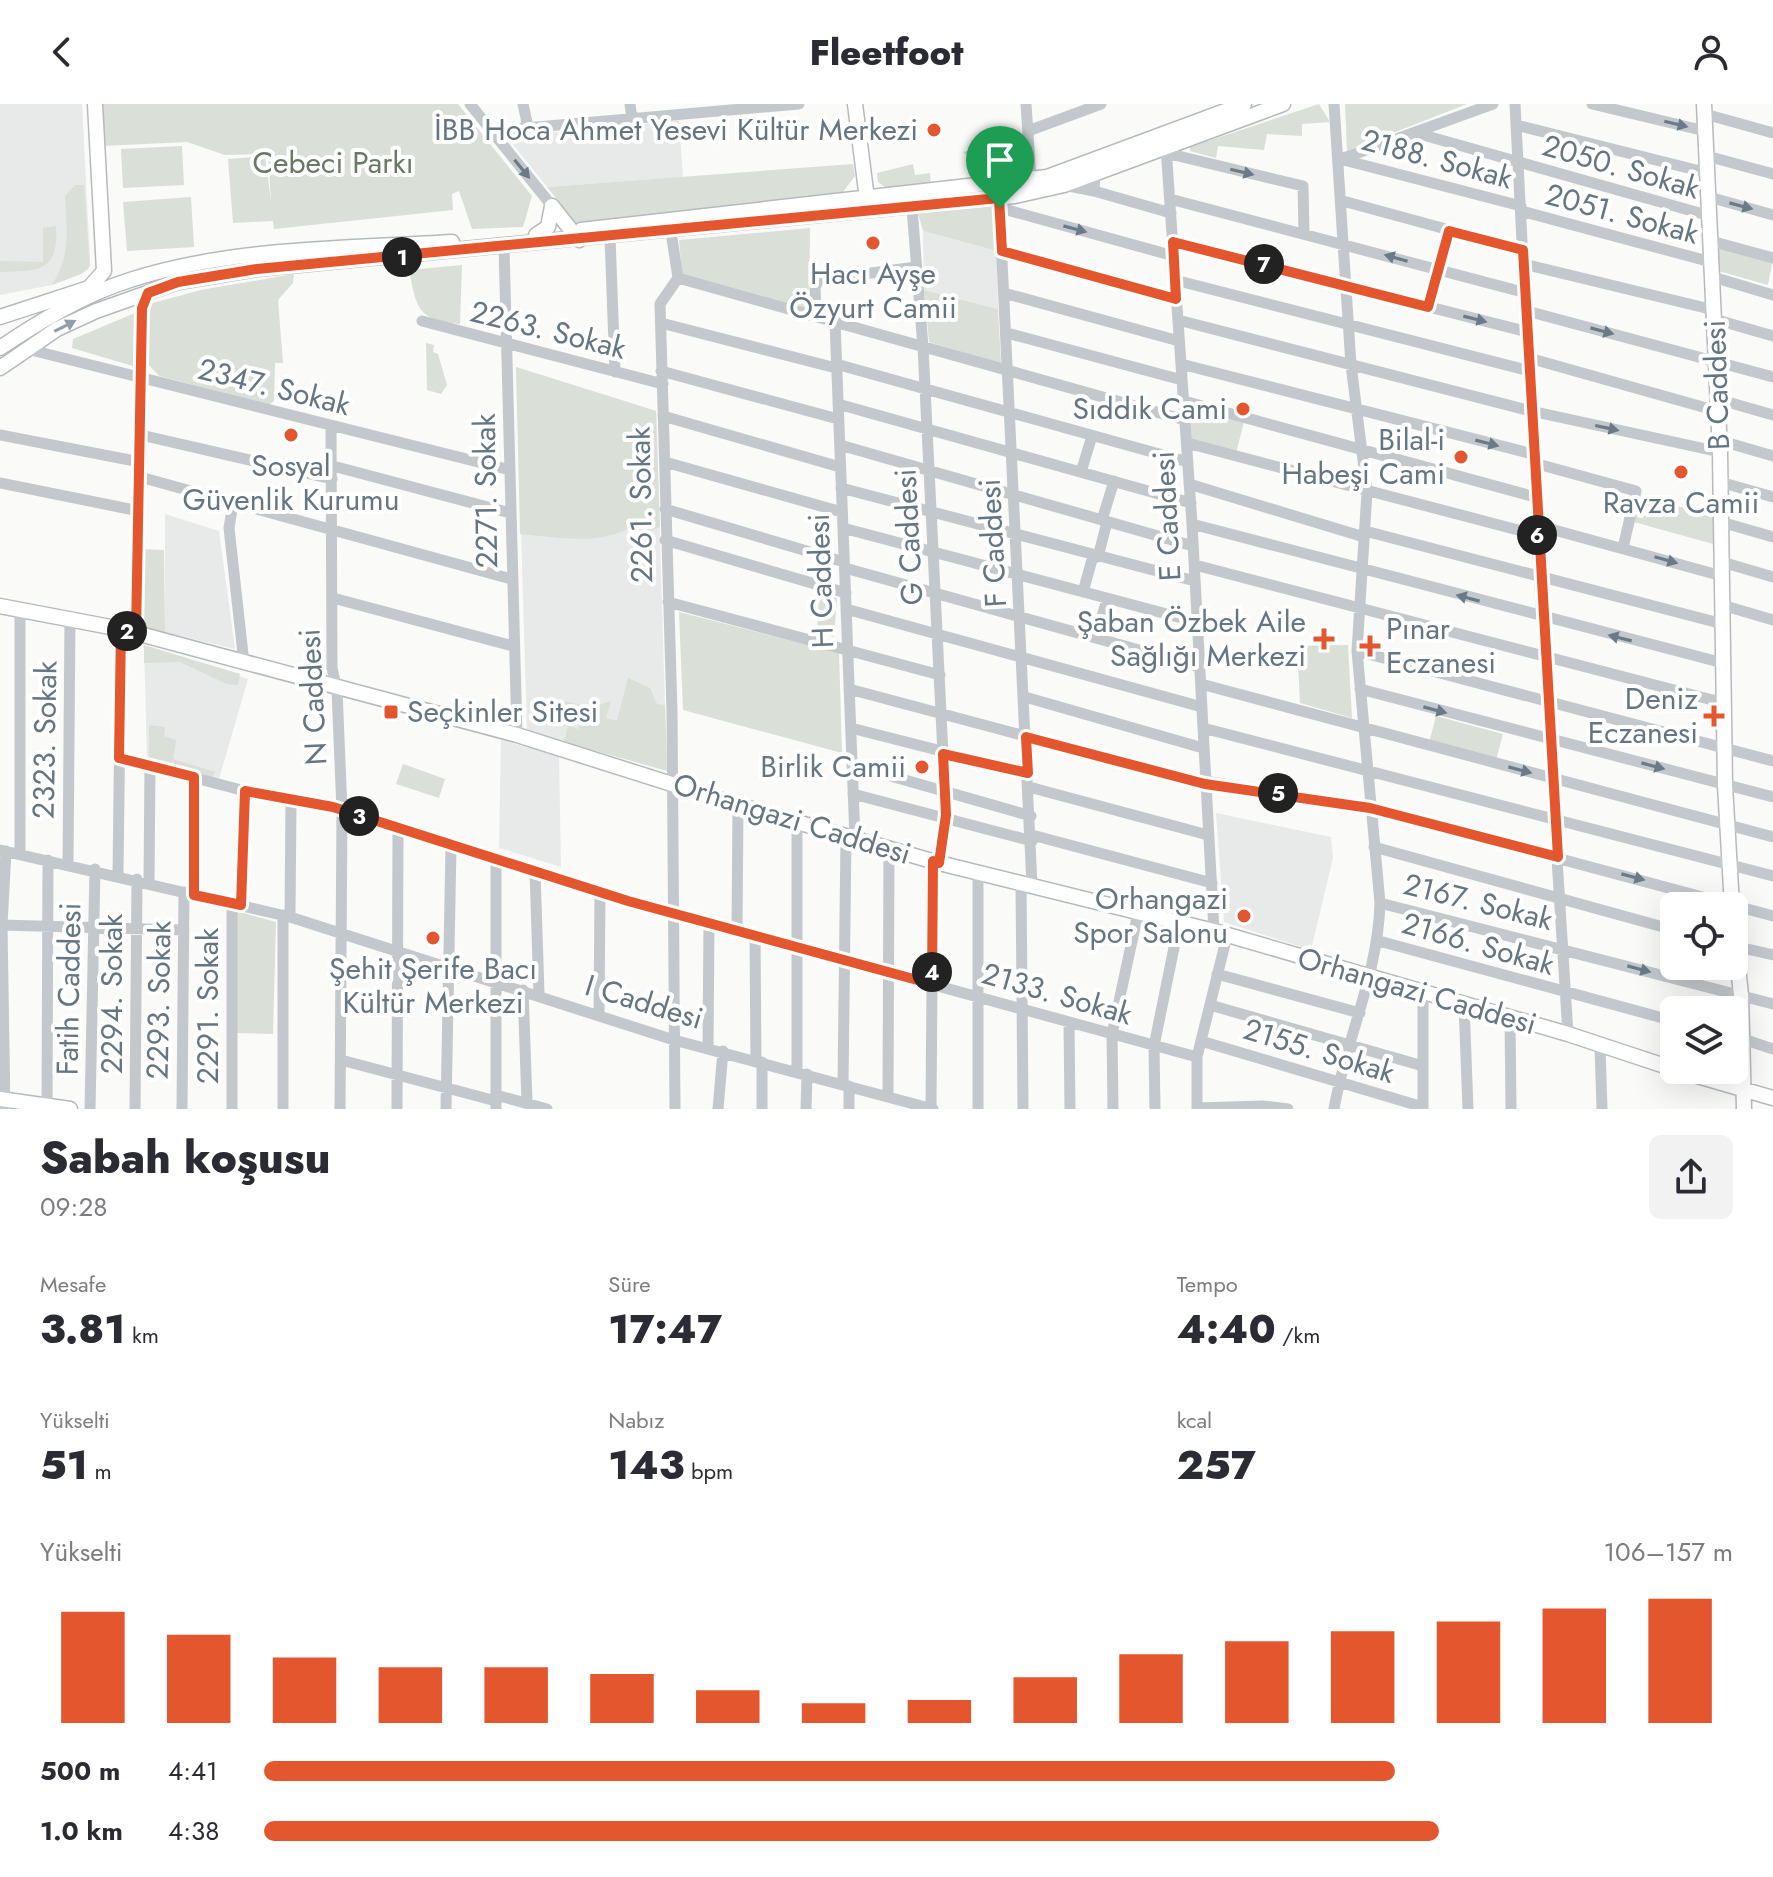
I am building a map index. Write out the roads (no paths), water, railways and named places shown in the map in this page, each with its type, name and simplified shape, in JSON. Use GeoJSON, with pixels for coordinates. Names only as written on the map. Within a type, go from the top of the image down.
{"type":"FeatureCollection","features":[{"type":"Feature","properties":{"kind":"main road"},"geometry":{"type":"LineString","coordinates":[[0,309],[85,280],[95,271],[99,258],[87,104]]}},
{"type":"Feature","properties":{"kind":"main road"},"geometry":{"type":"LineString","coordinates":[[95,104],[107,289],[103,303],[96,311]]}},
{"type":"Feature","properties":{"kind":"main road"},"geometry":{"type":"LineString","coordinates":[[855,104],[868,205]]}},
{"type":"Feature","properties":{"kind":"main road"},"geometry":{"type":"LineString","coordinates":[[0,348],[53,314],[107,289],[204,261],[536,235],[610,237],[671,232],[868,205],[923,192],[999,197],[1031,180],[1072,170],[1244,104]]}},
{"type":"Feature","properties":{"kind":"main road"},"geometry":{"type":"LineString","coordinates":[[0,368],[57,329],[96,311],[178,282],[241,271],[504,247],[843,201],[912,208],[999,197],[1064,185],[1166,150],[1283,104]]}},
{"type":"Feature","properties":{"kind":"main road","name":"B Caddesi"},"geometry":{"type":"LineString","coordinates":[[1704,109],[1719,446],[1724,749],[1731,892]]}},
{"type":"Feature","properties":{"kind":"main road"},"geometry":{"type":"LineString","coordinates":[[843,201],[863,174]]}},
{"type":"Feature","properties":{"kind":"main road"},"geometry":{"type":"LineString","coordinates":[[912,208],[923,192]]}},
{"type":"Feature","properties":{"kind":"main road"},"geometry":{"type":"LineString","coordinates":[[536,235],[548,227],[552,206]]}},
{"type":"Feature","properties":{"kind":"main road"},"geometry":{"type":"LineString","coordinates":[[552,206],[575,235]]}},
{"type":"Feature","properties":{"kind":"main road"},"geometry":{"type":"LineString","coordinates":[[105,267],[127,281]]}},
{"type":"Feature","properties":{"kind":"main road"},"geometry":{"type":"LineString","coordinates":[[0,317],[89,288],[105,267]]}},
{"type":"Feature","properties":{"kind":"main road","name":"Orhangazi Caddesi"},"geometry":{"type":"LineString","coordinates":[[0,606],[121,629],[337,690],[517,735],[738,805],[936,862],[1221,934],[1568,1034],[1660,1065]]}},
{"type":"Feature","properties":{"kind":"main road"},"geometry":{"type":"LineString","coordinates":[[1739,980],[1741,995]]}},
{"type":"Feature","properties":{"kind":"main road","name":"Orhangazi Caddesi"},"geometry":{"type":"LineString","coordinates":[[1721,1084],[1773,1098]]}},
{"type":"Feature","properties":{"kind":"main road"},"geometry":{"type":"LineString","coordinates":[[1743,1084],[1744,1109]]}},
{"type":"Feature","properties":{"kind":"main road"},"geometry":{"type":"LineString","coordinates":[[3,1102],[70,1109]]}},
{"type":"Feature","properties":{"kind":"street"},"geometry":{"type":"LineString","coordinates":[[470,104],[552,206]]}},
{"type":"Feature","properties":{"kind":"street"},"geometry":{"type":"LineString","coordinates":[[523,104],[528,127]]}},
{"type":"Feature","properties":{"kind":"street"},"geometry":{"type":"LineString","coordinates":[[630,104],[632,119]]}},
{"type":"Feature","properties":{"kind":"street"},"geometry":{"type":"LineString","coordinates":[[492,131],[799,104]]}},
{"type":"Feature","properties":{"kind":"street"},"geometry":{"type":"LineString","coordinates":[[1026,104],[1031,180]]}},
{"type":"Feature","properties":{"kind":"street"},"geometry":{"type":"LineString","coordinates":[[1028,131],[1101,104]]}},
{"type":"Feature","properties":{"kind":"street"},"geometry":{"type":"LineString","coordinates":[[1334,104],[1343,201],[1351,365],[1367,492],[1357,651],[1380,903],[1379,941],[1371,977],[1334,1109]]}},
{"type":"Feature","properties":{"kind":"street"},"geometry":{"type":"LineString","coordinates":[[1340,159],[1493,104]]}},
{"type":"Feature","properties":{"kind":"street"},"geometry":{"type":"LineString","coordinates":[[1515,104],[1568,1034]]}},
{"type":"Feature","properties":{"kind":"street"},"geometry":{"type":"LineString","coordinates":[[1592,104],[1705,131]]}},
{"type":"Feature","properties":{"kind":"street"},"geometry":{"type":"LineString","coordinates":[[1704,109],[1773,133]]}},
{"type":"Feature","properties":{"kind":"street"},"geometry":{"type":"LineString","coordinates":[[1516,125],[1708,173]]}},
{"type":"Feature","properties":{"kind":"street","name":"2050. Sokak"},"geometry":{"type":"LineString","coordinates":[[1416,133],[1710,216]]}},
{"type":"Feature","properties":{"kind":"street"},"geometry":{"type":"LineString","coordinates":[[1166,150],[1303,186],[1304,233]]}},
{"type":"Feature","properties":{"kind":"street","name":"E Caddesi"},"geometry":{"type":"LineString","coordinates":[[1166,150],[1195,565],[1208,835],[1221,934],[1217,974],[1197,1057],[1197,1109]]}},
{"type":"Feature","properties":{"kind":"street"},"geometry":{"type":"LineString","coordinates":[[1707,156],[1773,174]]}},
{"type":"Feature","properties":{"kind":"street","name":"2188. Sokak"},"geometry":{"type":"LineString","coordinates":[[1340,159],[1521,209]]}},
{"type":"Feature","properties":{"kind":"street"},"geometry":{"type":"LineString","coordinates":[[1094,191],[1095,173]]}},
{"type":"Feature","properties":{"kind":"street"},"geometry":{"type":"LineString","coordinates":[[1064,185],[1171,213]]}},
{"type":"Feature","properties":{"kind":"street"},"geometry":{"type":"LineString","coordinates":[[999,197],[1174,256]]}},
{"type":"Feature","properties":{"kind":"street","name":"F Caddesi"},"geometry":{"type":"LineString","coordinates":[[999,197],[1032,838],[1022,1009],[1023,1109]]}},
{"type":"Feature","properties":{"kind":"street"},"geometry":{"type":"LineString","coordinates":[[1709,197],[1773,215]]}},
{"type":"Feature","properties":{"kind":"street"},"geometry":{"type":"LineString","coordinates":[[1170,199],[1526,293]]}},
{"type":"Feature","properties":{"kind":"street"},"geometry":{"type":"LineString","coordinates":[[1343,201],[1523,250]]}},
{"type":"Feature","properties":{"kind":"street","name":"G Caddesi"},"geometry":{"type":"LineString","coordinates":[[912,208],[926,389],[946,815],[936,862],[932,1109]]}},
{"type":"Feature","properties":{"kind":"street","name":"2051. Sokak"},"geometry":{"type":"LineString","coordinates":[[1521,209],[1712,270],[1773,295]]}},
{"type":"Feature","properties":{"kind":"street"},"geometry":{"type":"LineString","coordinates":[[1428,307],[1449,231]]}},
{"type":"Feature","properties":{"kind":"street"},"geometry":{"type":"LineString","coordinates":[[671,232],[678,278],[1185,420]]}},
{"type":"Feature","properties":{"kind":"street"},"geometry":{"type":"LineString","coordinates":[[610,237],[615,372]]}},
{"type":"Feature","properties":{"kind":"street"},"geometry":{"type":"LineString","coordinates":[[1711,241],[1773,258]]}},
{"type":"Feature","properties":{"kind":"street"},"geometry":{"type":"LineString","coordinates":[[1173,242],[1528,332]]}},
{"type":"Feature","properties":{"kind":"street","name":"2271. Sokak"},"geometry":{"type":"LineString","coordinates":[[504,247],[517,735]]}},
{"type":"Feature","properties":{"kind":"street"},"geometry":{"type":"LineString","coordinates":[[1002,251],[1176,299]]}},
{"type":"Feature","properties":{"kind":"street"},"geometry":{"type":"LineString","coordinates":[[1524,264],[1714,314],[1773,336]]}},
{"type":"Feature","properties":{"kind":"street"},"geometry":{"type":"LineString","coordinates":[[816,316],[815,287],[819,280],[916,267]]}},
{"type":"Feature","properties":{"kind":"street","name":"2261. Sokak"},"geometry":{"type":"LineString","coordinates":[[675,1109],[673,783],[660,304],[678,278]]}},
{"type":"Feature","properties":{"kind":"street"},"geometry":{"type":"LineString","coordinates":[[1175,280],[1348,327],[1773,415]]}},
{"type":"Feature","properties":{"kind":"street"},"geometry":{"type":"LineString","coordinates":[[136,633],[142,308],[148,293]]}},
{"type":"Feature","properties":{"kind":"street"},"geometry":{"type":"LineString","coordinates":[[1004,293],[1179,341]]}},
{"type":"Feature","properties":{"kind":"street"},"geometry":{"type":"LineString","coordinates":[[1527,311],[1773,377]]}},
{"type":"Feature","properties":{"kind":"street"},"geometry":{"type":"LineString","coordinates":[[1178,320],[1531,411],[1773,456]]}},
{"type":"Feature","properties":{"kind":"street","name":"2263. Sokak"},"geometry":{"type":"LineString","coordinates":[[422,321],[663,384]]}},
{"type":"Feature","properties":{"kind":"street","name":"H Caddesi"},"geometry":{"type":"LineString","coordinates":[[835,322],[853,794],[845,959],[849,1109]]}},
{"type":"Feature","properties":{"kind":"street"},"geometry":{"type":"LineString","coordinates":[[661,323],[926,389],[1188,462]]}},
{"type":"Feature","properties":{"kind":"street"},"geometry":{"type":"LineString","coordinates":[[1007,333],[1182,380]]}},
{"type":"Feature","properties":{"kind":"street","name":"2347. Sokak"},"geometry":{"type":"LineString","coordinates":[[27,349],[510,470]]}},
{"type":"Feature","properties":{"kind":"street"},"geometry":{"type":"LineString","coordinates":[[1181,364],[1533,458],[1636,491],[1623,548]]}},
{"type":"Feature","properties":{"kind":"street"},"geometry":{"type":"LineString","coordinates":[[661,371],[838,419]]}},
{"type":"Feature","properties":{"kind":"street"},"geometry":{"type":"LineString","coordinates":[[1184,401],[1535,497]]}},
{"type":"Feature","properties":{"kind":"street"},"geometry":{"type":"LineString","coordinates":[[838,404],[1191,503]]}},
{"type":"Feature","properties":{"kind":"street"},"geometry":{"type":"LineString","coordinates":[[663,416],[840,467]]}},
{"type":"Feature","properties":{"kind":"street","name":"N Caddesi"},"geometry":{"type":"LineString","coordinates":[[331,427],[332,668],[337,690],[342,810],[340,1109]]}},
{"type":"Feature","properties":{"kind":"street"},"geometry":{"type":"LineString","coordinates":[[0,435],[140,462]]}},
{"type":"Feature","properties":{"kind":"street"},"geometry":{"type":"LineString","coordinates":[[141,435],[332,479]]}},
{"type":"Feature","properties":{"kind":"street"},"geometry":{"type":"LineString","coordinates":[[1081,472],[1092,436]]}},
{"type":"Feature","properties":{"kind":"street"},"geometry":{"type":"LineString","coordinates":[[1187,443],[1367,492],[1722,569],[1773,577]]}},
{"type":"Feature","properties":{"kind":"street"},"geometry":{"type":"LineString","coordinates":[[840,445],[1193,546]]}},
{"type":"Feature","properties":{"kind":"street"},"geometry":{"type":"LineString","coordinates":[[665,462],[842,512]]}},
{"type":"Feature","properties":{"kind":"street"},"geometry":{"type":"LineString","coordinates":[[333,466],[510,513]]}},
{"type":"Feature","properties":{"kind":"street"},"geometry":{"type":"LineString","coordinates":[[140,477],[316,528],[333,529],[511,579]]}},
{"type":"Feature","properties":{"kind":"street"},"geometry":{"type":"LineString","coordinates":[[1083,592],[1114,481]]}},
{"type":"Feature","properties":{"kind":"street"},"geometry":{"type":"LineString","coordinates":[[1720,482],[1773,497]]}},
{"type":"Feature","properties":{"kind":"street"},"geometry":{"type":"LineString","coordinates":[[0,483],[139,511]]}},
{"type":"Feature","properties":{"kind":"street"},"geometry":{"type":"LineString","coordinates":[[1189,484],[1364,534],[1723,624]]}},
{"type":"Feature","properties":{"kind":"street"},"geometry":{"type":"LineString","coordinates":[[841,488],[1195,581]]}},
{"type":"Feature","properties":{"kind":"street"},"geometry":{"type":"LineString","coordinates":[[233,503],[229,528],[244,663]]}},
{"type":"Feature","properties":{"kind":"street"},"geometry":{"type":"LineString","coordinates":[[665,509],[936,594],[1200,667]]}},
{"type":"Feature","properties":{"kind":"street"},"geometry":{"type":"LineString","coordinates":[[1721,522],[1773,537]]}},
{"type":"Feature","properties":{"kind":"street"},"geometry":{"type":"LineString","coordinates":[[1192,524],[1723,663]]}},
{"type":"Feature","properties":{"kind":"street"},"geometry":{"type":"LineString","coordinates":[[843,528],[1197,622]]}},
{"type":"Feature","properties":{"kind":"street"},"geometry":{"type":"LineString","coordinates":[[665,540],[846,593]]}},
{"type":"Feature","properties":{"kind":"street"},"geometry":{"type":"LineString","coordinates":[[1195,565],[1724,703]]}},
{"type":"Feature","properties":{"kind":"street"},"geometry":{"type":"LineString","coordinates":[[333,598],[513,646]]}},
{"type":"Feature","properties":{"kind":"street"},"geometry":{"type":"LineString","coordinates":[[1096,638],[1107,599]]}},
{"type":"Feature","properties":{"kind":"street"},"geometry":{"type":"LineString","coordinates":[[668,602],[940,675]]}},
{"type":"Feature","properties":{"kind":"street"},"geometry":{"type":"LineString","coordinates":[[1722,605],[1773,620]]}},
{"type":"Feature","properties":{"kind":"street"},"geometry":{"type":"LineString","coordinates":[[20,609],[20,854]]}},
{"type":"Feature","properties":{"kind":"street"},"geometry":{"type":"LineString","coordinates":[[846,609],[1202,707]]}},
{"type":"Feature","properties":{"kind":"street","name":"2323. Sokak"},"geometry":{"type":"LineString","coordinates":[[68,864],[70,617]]}},
{"type":"Feature","properties":{"kind":"street"},"geometry":{"type":"LineString","coordinates":[[118,875],[121,629]]}},
{"type":"Feature","properties":{"kind":"street"},"geometry":{"type":"LineString","coordinates":[[1357,651],[1548,699],[1773,761]]}},
{"type":"Feature","properties":{"kind":"street"},"geometry":{"type":"LineString","coordinates":[[1201,684],[1773,837]]}},
{"type":"Feature","properties":{"kind":"street"},"geometry":{"type":"LineString","coordinates":[[849,689],[1205,782],[1370,808],[1685,892]]}},
{"type":"Feature","properties":{"kind":"street"},"geometry":{"type":"LineString","coordinates":[[1360,689],[1773,797]]}},
{"type":"Feature","properties":{"kind":"street"},"geometry":{"type":"LineString","coordinates":[[1025,697],[1203,748]]}},
{"type":"Feature","properties":{"kind":"street"},"geometry":{"type":"LineString","coordinates":[[851,728],[943,754],[1028,773]]}},
{"type":"Feature","properties":{"kind":"street"},"geometry":{"type":"LineString","coordinates":[[1203,728],[1773,876]]}},
{"type":"Feature","properties":{"kind":"street","name":"2133. Sokak"},"geometry":{"type":"LineString","coordinates":[[119,758],[245,791],[342,810],[600,893],[1197,1057]]}},
{"type":"Feature","properties":{"kind":"street"},"geometry":{"type":"LineString","coordinates":[[852,765],[1031,816]]}},
{"type":"Feature","properties":{"kind":"street","name":"2294. Sokak"},"geometry":{"type":"LineString","coordinates":[[135,1109],[136,929],[143,881],[150,766]]}},
{"type":"Feature","properties":{"kind":"street","name":"2293. Sokak"},"geometry":{"type":"LineString","coordinates":[[182,1109],[184,930],[189,894],[194,777]]}},
{"type":"Feature","properties":{"kind":"street"},"geometry":{"type":"LineString","coordinates":[[1029,787],[1208,835]]}},
{"type":"Feature","properties":{"kind":"street","name":"2291. Sokak"},"geometry":{"type":"LineString","coordinates":[[232,1109],[237,904],[245,791]]}},
{"type":"Feature","properties":{"kind":"street"},"geometry":{"type":"LineString","coordinates":[[853,794],[1212,883]]}},
{"type":"Feature","properties":{"kind":"street"},"geometry":{"type":"LineString","coordinates":[[283,1109],[291,800]]}},
{"type":"Feature","properties":{"kind":"street"},"geometry":{"type":"LineString","coordinates":[[737,930],[738,805]]}},
{"type":"Feature","properties":{"kind":"street"},"geometry":{"type":"LineString","coordinates":[[797,822],[797,948],[806,1109]]}},
{"type":"Feature","properties":{"kind":"street"},"geometry":{"type":"LineString","coordinates":[[397,1109],[398,830]]}},
{"type":"Feature","properties":{"kind":"street"},"geometry":{"type":"LineString","coordinates":[[446,1109],[446,966],[451,846]]}},
{"type":"Feature","properties":{"kind":"street"},"geometry":{"type":"LineString","coordinates":[[1374,847],[1562,902],[1660,926]]}},
{"type":"Feature","properties":{"kind":"street"},"geometry":{"type":"LineString","coordinates":[[889,848],[891,1101]]}},
{"type":"Feature","properties":{"kind":"street"},"geometry":{"type":"LineString","coordinates":[[3,851],[3,1102]]}},
{"type":"Feature","properties":{"kind":"street","name":"I Caddesi"},"geometry":{"type":"LineString","coordinates":[[3,851],[95,869],[287,916],[539,994],[674,1040],[846,1085],[891,1101],[932,1109]]}},
{"type":"Feature","properties":{"kind":"street"},"geometry":{"type":"LineString","coordinates":[[496,859],[496,1102]]}},
{"type":"Feature","properties":{"kind":"street"},"geometry":{"type":"LineString","coordinates":[[47,1107],[48,860]]}},
{"type":"Feature","properties":{"kind":"street","name":"Fatih Caddesi"},"geometry":{"type":"LineString","coordinates":[[90,1109],[95,869]]}},
{"type":"Feature","properties":{"kind":"street"},"geometry":{"type":"LineString","coordinates":[[535,871],[539,994]]}},
{"type":"Feature","properties":{"kind":"street"},"geometry":{"type":"LineString","coordinates":[[978,872],[978,1109]]}},
{"type":"Feature","properties":{"kind":"street"},"geometry":{"type":"LineString","coordinates":[[599,1015],[600,893]]}},
{"type":"Feature","properties":{"kind":"street","name":"2167. Sokak"},"geometry":{"type":"LineString","coordinates":[[1380,903],[1773,1004]]}},
{"type":"Feature","properties":{"kind":"street"},"geometry":{"type":"LineString","coordinates":[[1748,909],[1773,916]]}},
{"type":"Feature","properties":{"kind":"street"},"geometry":{"type":"LineString","coordinates":[[1113,1109],[1112,1034],[1138,913]]}},
{"type":"Feature","properties":{"kind":"street"},"geometry":{"type":"LineString","coordinates":[[708,1047],[709,923]]}},
{"type":"Feature","properties":{"kind":"street"},"geometry":{"type":"LineString","coordinates":[[1155,1109],[1154,1046],[1179,923]]}},
{"type":"Feature","properties":{"kind":"street"},"geometry":{"type":"LineString","coordinates":[[1,925],[184,930]]}},
{"type":"Feature","properties":{"kind":"street"},"geometry":{"type":"LineString","coordinates":[[755,935],[762,1109]]}},
{"type":"Feature","properties":{"kind":"street","name":"2166. Sokak"},"geometry":{"type":"LineString","coordinates":[[1379,941],[1660,1017]]}},
{"type":"Feature","properties":{"kind":"street"},"geometry":{"type":"LineString","coordinates":[[1748,949],[1773,955]]}},
{"type":"Feature","properties":{"kind":"street"},"geometry":{"type":"LineString","coordinates":[[1217,974],[1360,1013]]}},
{"type":"Feature","properties":{"kind":"street"},"geometry":{"type":"LineString","coordinates":[[523,990],[527,1102]]}},
{"type":"Feature","properties":{"kind":"street"},"geometry":{"type":"LineString","coordinates":[[1423,993],[1423,1108]]}},
{"type":"Feature","properties":{"kind":"street"},"geometry":{"type":"LineString","coordinates":[[1464,1004],[1468,1109]]}},
{"type":"Feature","properties":{"kind":"street"},"geometry":{"type":"LineString","coordinates":[[1210,1005],[1423,1066]]}},
{"type":"Feature","properties":{"kind":"street"},"geometry":{"type":"LineString","coordinates":[[1510,1018],[1511,1109]]}},
{"type":"Feature","properties":{"kind":"street"},"geometry":{"type":"LineString","coordinates":[[1069,1022],[1070,1109]]}},
{"type":"Feature","properties":{"kind":"street"},"geometry":{"type":"LineString","coordinates":[[1748,1040],[1773,1049]]}},
{"type":"Feature","properties":{"kind":"street","name":"2155. Sokak"},"geometry":{"type":"LineString","coordinates":[[1201,1041],[1423,1108]]}},
{"type":"Feature","properties":{"kind":"street"},"geometry":{"type":"LineString","coordinates":[[1600,1046],[1602,1107],[1616,1109]]}},
{"type":"Feature","properties":{"kind":"street"},"geometry":{"type":"LineString","coordinates":[[718,1109],[723,1051]]}},
{"type":"Feature","properties":{"kind":"street"},"geometry":{"type":"LineString","coordinates":[[341,1060],[496,1102],[527,1102],[543,1109]]}},
{"type":"Feature","properties":{"kind":"street"},"geometry":{"type":"LineString","coordinates":[[1197,1109],[1288,1109]]}},
{"type":"Feature","properties":{"kind":"place","name":"İBB Hoca Ahmet Yesevi Kültür Merkezi"},"geometry":{"type":"Point","coordinates":[934,130]}},
{"type":"Feature","properties":{"kind":"place","name":"Hacı Ayşe Özyurt Camii"},"geometry":{"type":"Point","coordinates":[873,243]}},
{"type":"Feature","properties":{"kind":"place","name":"Sıddık Cami"},"geometry":{"type":"Point","coordinates":[1243,409]}},
{"type":"Feature","properties":{"kind":"place","name":"Sosyal Güvenlik Kurumu"},"geometry":{"type":"Point","coordinates":[291,435]}},
{"type":"Feature","properties":{"kind":"place","name":"Bilal-i Habeşi Cami"},"geometry":{"type":"Point","coordinates":[1461,457]}},
{"type":"Feature","properties":{"kind":"place","name":"Ravza Camii"},"geometry":{"type":"Point","coordinates":[1681,472]}},
{"type":"Feature","properties":{"kind":"place","name":"Şaban Özbek Aile Sağlığı Merkezi"},"geometry":{"type":"Point","coordinates":[1324,639]}},
{"type":"Feature","properties":{"kind":"place","name":"Pınar Eczanesi"},"geometry":{"type":"Point","coordinates":[1370,646]}},
{"type":"Feature","properties":{"kind":"place","name":"Seçkinler Sitesi"},"geometry":{"type":"Point","coordinates":[391,712]}},
{"type":"Feature","properties":{"kind":"place","name":"Deniz Eczanesi"},"geometry":{"type":"Point","coordinates":[1714,716]}},
{"type":"Feature","properties":{"kind":"place","name":"Birlik Camii"},"geometry":{"type":"Point","coordinates":[922,767]}},
{"type":"Feature","properties":{"kind":"place","name":"Orhangazi Spor Salonu"},"geometry":{"type":"Point","coordinates":[1244,916]}},
{"type":"Feature","properties":{"kind":"place","name":"Şehit Şerife Bacı Kültür Merkezi"},"geometry":{"type":"Point","coordinates":[433,938]}},
{"type":"Feature","properties":{"kind":"park label","name":"Cebeci Parkı"},"geometry":{"type":"Point","coordinates":[333,163]}}]}
